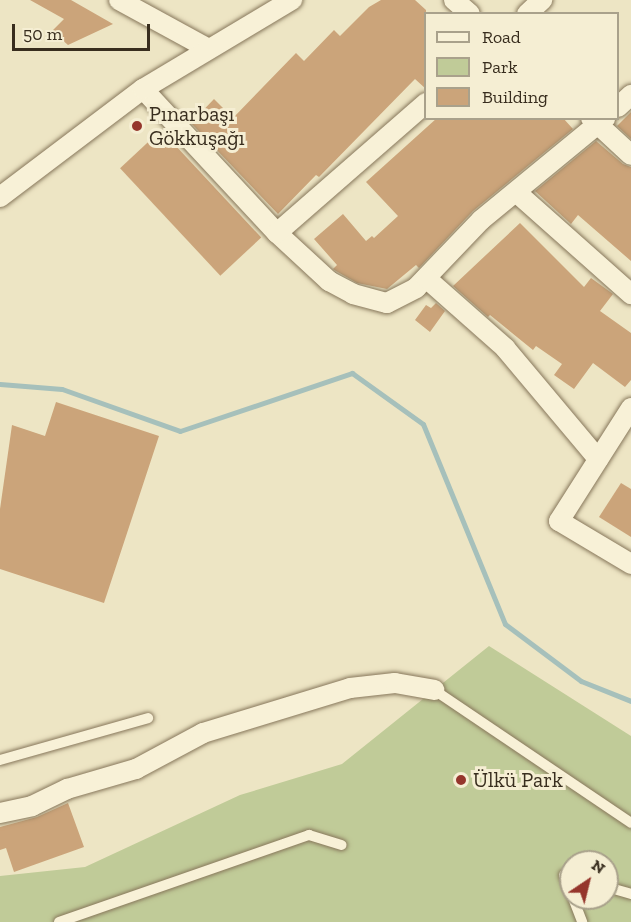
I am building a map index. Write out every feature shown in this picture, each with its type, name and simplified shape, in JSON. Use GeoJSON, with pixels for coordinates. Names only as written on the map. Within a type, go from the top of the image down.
{"type":"FeatureCollection","features":[{"type":"Feature","properties":{"kind":"street"},"geometry":{"type":"LineString","coordinates":[[119,0],[207,48]]}},
{"type":"Feature","properties":{"kind":"street"},"geometry":{"type":"LineString","coordinates":[[0,197],[143,89],[207,48],[292,0]]}},
{"type":"Feature","properties":{"kind":"street"},"geometry":{"type":"LineString","coordinates":[[454,0],[468,12]]}},
{"type":"Feature","properties":{"kind":"street"},"geometry":{"type":"LineString","coordinates":[[529,12],[542,0]]}},
{"type":"Feature","properties":{"kind":"street"},"geometry":{"type":"LineString","coordinates":[[143,89],[277,233],[329,281],[353,294],[387,303],[416,288],[481,220],[598,120],[631,156]]}},
{"type":"Feature","properties":{"kind":"street"},"geometry":{"type":"LineString","coordinates":[[619,106],[631,95]]}},
{"type":"Feature","properties":{"kind":"street"},"geometry":{"type":"LineString","coordinates":[[277,233],[424,105]]}},
{"type":"Feature","properties":{"kind":"street"},"geometry":{"type":"LineString","coordinates":[[516,192],[631,294]]}},
{"type":"Feature","properties":{"kind":"street"},"geometry":{"type":"LineString","coordinates":[[426,278],[505,348],[598,459]]}},
{"type":"Feature","properties":{"kind":"street"},"geometry":{"type":"LineString","coordinates":[[631,408],[559,521],[631,564]]}},
{"type":"Feature","properties":{"kind":"street"},"geometry":{"type":"LineString","coordinates":[[0,813],[32,806],[67,789],[136,769],[203,733],[350,688],[395,683],[434,690]]}},
{"type":"Feature","properties":{"kind":"lane"},"geometry":{"type":"LineString","coordinates":[[434,690],[631,823]]}},
{"type":"Feature","properties":{"kind":"lane"},"geometry":{"type":"LineString","coordinates":[[0,760],[148,718]]}},
{"type":"Feature","properties":{"kind":"lane"},"geometry":{"type":"LineString","coordinates":[[59,922],[309,835],[342,845]]}},
{"type":"Feature","properties":{"kind":"green space","name":"Ülkü Park"},"geometry":{"type":"Polygon","coordinates":[[[489,646],[631,736],[631,922],[0,922],[0,876],[85,867],[240,795],[342,764],[489,646]]]}},
{"type":"Feature","properties":{"kind":"building"},"geometry":{"type":"Polygon","coordinates":[[[30,0],[71,0],[113,24],[68,45],[52,31],[64,19],[30,0]]]}},
{"type":"Feature","properties":{"kind":"building"},"geometry":{"type":"Polygon","coordinates":[[[381,0],[415,0],[426,10],[424,12],[424,87],[415,79],[319,177],[316,175],[278,214],[191,123],[214,99],[233,118],[296,53],[304,61],[334,30],[340,36],[369,7],[381,0]]]}},
{"type":"Feature","properties":{"kind":"building"},"geometry":{"type":"Polygon","coordinates":[[[631,112],[631,139],[617,126],[631,112]]]}},
{"type":"Feature","properties":{"kind":"building"},"geometry":{"type":"Polygon","coordinates":[[[435,120],[565,120],[573,129],[473,211],[419,268],[416,265],[387,289],[357,283],[333,269],[337,265],[314,239],[343,214],[366,241],[372,236],[374,238],[398,216],[366,182],[435,120]]]}},
{"type":"Feature","properties":{"kind":"building"},"geometry":{"type":"Polygon","coordinates":[[[161,130],[261,238],[220,276],[120,168],[161,130]]]}},
{"type":"Feature","properties":{"kind":"building"},"geometry":{"type":"Polygon","coordinates":[[[596,141],[623,164],[631,167],[631,261],[578,215],[571,224],[535,191],[596,141]]]}},
{"type":"Feature","properties":{"kind":"building"},"geometry":{"type":"Polygon","coordinates":[[[520,223],[584,287],[591,278],[613,294],[600,311],[631,333],[631,380],[625,387],[593,363],[574,389],[554,375],[562,364],[536,346],[533,350],[490,315],[488,317],[453,286],[520,223]]]}},
{"type":"Feature","properties":{"kind":"building"},"geometry":{"type":"Polygon","coordinates":[[[436,303],[445,311],[430,332],[415,320],[426,305],[431,308],[436,303]]]}},
{"type":"Feature","properties":{"kind":"building"},"geometry":{"type":"Polygon","coordinates":[[[56,402],[159,436],[104,603],[0,569],[0,509],[12,425],[45,436],[56,402]]]}},
{"type":"Feature","properties":{"kind":"building"},"geometry":{"type":"Polygon","coordinates":[[[621,483],[631,489],[631,537],[599,517],[621,483]]]}},
{"type":"Feature","properties":{"kind":"building"},"geometry":{"type":"Polygon","coordinates":[[[68,803],[84,847],[14,872],[6,848],[0,850],[0,827],[37,817],[68,803]]]}},
{"type":"Feature","properties":{"kind":"waterway"},"geometry":{"type":"LineString","coordinates":[[0,384],[62,389],[180,431],[352,373],[423,424],[505,624],[581,681],[631,701]]}},
{"type":"Feature","properties":{"kind":"place","name":"Pınarbaşı Gökkuşağı"},"geometry":{"type":"Point","coordinates":[137,126]}},
{"type":"Feature","properties":{"kind":"place","name":"Ülkü Park"},"geometry":{"type":"Point","coordinates":[461,780]}}]}
